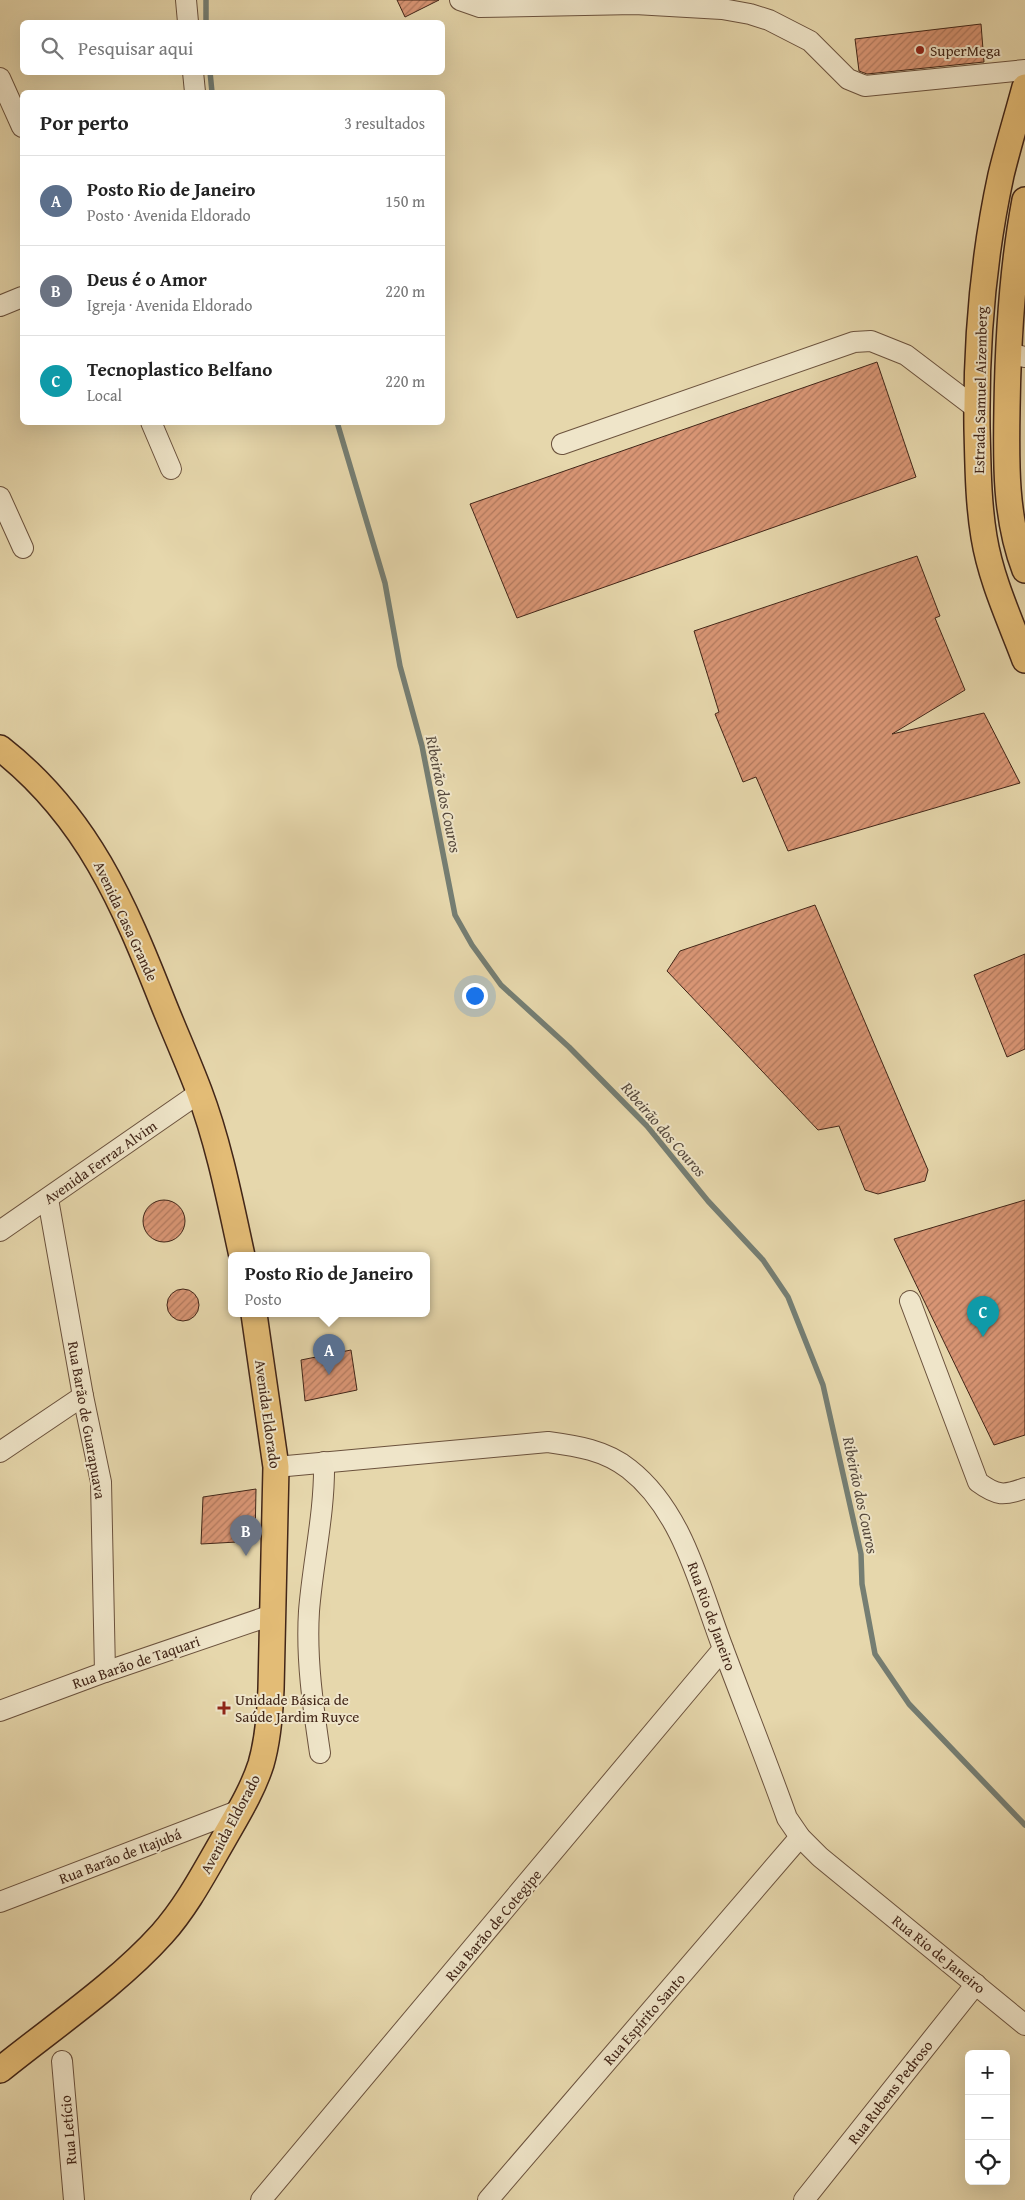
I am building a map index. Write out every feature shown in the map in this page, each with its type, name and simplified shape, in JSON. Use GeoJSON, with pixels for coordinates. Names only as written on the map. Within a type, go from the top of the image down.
{"type":"FeatureCollection","features":[{"type":"Feature","properties":{"kind":"main road","name":"Estrada Samuel Aizemberg"},"geometry":{"type":"LineString","coordinates":[[1025,87],[1001,175],[990,232],[979,336],[977,409],[979,486],[984,539],[997,587],[1025,660]]}},
{"type":"Feature","properties":{"kind":"main road","name":"Estrada Samuel Aizemberg"},"geometry":{"type":"LineString","coordinates":[[1025,200],[1014,265],[1016,355],[1006,446],[1008,492],[1012,522],[1025,570]]}},
{"type":"Feature","properties":{"kind":"main road","name":"Avenida Casa Grande"},"geometry":{"type":"LineString","coordinates":[[0,748],[54,798],[91,848],[117,896],[145,957],[199,1093]]}},
{"type":"Feature","properties":{"kind":"main road"},"geometry":{"type":"LineString","coordinates":[[199,1093],[231,1204],[241,1252]]}},
{"type":"Feature","properties":{"kind":"main road","name":"Avenida Eldorado"},"geometry":{"type":"LineString","coordinates":[[0,2070],[89,2000],[161,1935],[176,1918],[240,1810],[261,1764],[269,1721],[276,1467],[254,1317]]}},
{"type":"Feature","properties":{"kind":"street"},"geometry":{"type":"LineString","coordinates":[[186,0],[188,20]]}},
{"type":"Feature","properties":{"kind":"street"},"geometry":{"type":"LineString","coordinates":[[460,0],[480,7],[636,4],[722,10],[750,14],[768,20],[810,41],[848,79],[865,86],[1025,70]]}},
{"type":"Feature","properties":{"kind":"street"},"geometry":{"type":"LineString","coordinates":[[193,75],[195,90]]}},
{"type":"Feature","properties":{"kind":"street"},"geometry":{"type":"LineString","coordinates":[[0,78],[20,123]]}},
{"type":"Feature","properties":{"kind":"street"},"geometry":{"type":"LineString","coordinates":[[0,306],[20,298]]}},
{"type":"Feature","properties":{"kind":"street"},"geometry":{"type":"LineString","coordinates":[[562,444],[854,342],[871,341],[906,355],[977,409]]}},
{"type":"Feature","properties":{"kind":"street"},"geometry":{"type":"LineString","coordinates":[[152,425],[171,469]]}},
{"type":"Feature","properties":{"kind":"street"},"geometry":{"type":"LineString","coordinates":[[0,497],[22,548]]}},
{"type":"Feature","properties":{"kind":"street","name":"Avenida Ferraz Alvim"},"geometry":{"type":"LineString","coordinates":[[0,1231],[199,1093]]}},
{"type":"Feature","properties":{"kind":"street","name":"Rua Barão de Guarapuava"},"geometry":{"type":"LineString","coordinates":[[48,1199],[83,1396],[101,1482],[105,1672]]}},
{"type":"Feature","properties":{"kind":"street"},"geometry":{"type":"LineString","coordinates":[[910,1302],[978,1482],[992,1492],[1009,1494],[1025,1488]]}},
{"type":"Feature","properties":{"kind":"street"},"geometry":{"type":"LineString","coordinates":[[0,1452],[83,1396]]}},
{"type":"Feature","properties":{"kind":"street","name":"Rua Rio de Janeiro"},"geometry":{"type":"LineString","coordinates":[[276,1467],[548,1442],[582,1446],[611,1456],[630,1470],[657,1497],[687,1549],[787,1818],[800,1837],[820,1857],[1025,2025]]}},
{"type":"Feature","properties":{"kind":"street"},"geometry":{"type":"LineString","coordinates":[[320,1753],[310,1683],[309,1612],[324,1494],[324,1462]]}},
{"type":"Feature","properties":{"kind":"street","name":"Rua Barão de Taquari"},"geometry":{"type":"LineString","coordinates":[[0,1711],[105,1672],[272,1615]]}},
{"type":"Feature","properties":{"kind":"street","name":"Rua Barão de Cotegipe"},"geometry":{"type":"LineString","coordinates":[[261,2200],[723,1649]]}},
{"type":"Feature","properties":{"kind":"street","name":"Rua Barão de Itajubá"},"geometry":{"type":"LineString","coordinates":[[0,1902],[240,1810]]}},
{"type":"Feature","properties":{"kind":"street","name":"Rua Espírito Santo"},"geometry":{"type":"LineString","coordinates":[[488,2200],[800,1837]]}},
{"type":"Feature","properties":{"kind":"street","name":"Rua Rubens Pedroso"},"geometry":{"type":"LineString","coordinates":[[804,2200],[976,1984]]}},
{"type":"Feature","properties":{"kind":"street","name":"Rua Letício"},"geometry":{"type":"LineString","coordinates":[[62,2060],[74,2200]]}},
{"type":"Feature","properties":{"kind":"building"},"geometry":{"type":"Polygon","coordinates":[[[397,0],[439,0],[405,17],[397,0]]]}},
{"type":"Feature","properties":{"kind":"building","name":"SuperMega"},"geometry":{"type":"Polygon","coordinates":[[[981,24],[984,62],[867,74],[859,71],[855,39],[981,24]]]}},
{"type":"Feature","properties":{"kind":"building"},"geometry":{"type":"Polygon","coordinates":[[[877,362],[916,477],[517,618],[470,504],[877,362]]]}},
{"type":"Feature","properties":{"kind":"building"},"geometry":{"type":"Polygon","coordinates":[[[917,556],[940,616],[935,618],[965,690],[892,734],[984,713],[1020,783],[788,851],[756,777],[743,782],[715,714],[719,712],[694,631],[917,556]]]}},
{"type":"Feature","properties":{"kind":"building"},"geometry":{"type":"Polygon","coordinates":[[[815,905],[928,1170],[925,1181],[878,1194],[865,1190],[839,1126],[818,1130],[667,971],[680,951],[815,905]]]}},
{"type":"Feature","properties":{"kind":"building"},"geometry":{"type":"Polygon","coordinates":[[[1025,954],[1025,1049],[1007,1057],[974,975],[1025,954]]]}},
{"type":"Feature","properties":{"kind":"building"},"geometry":{"type":"Polygon","coordinates":[[[160,1200],[168,1200],[179,1206],[185,1221],[179,1236],[168,1242],[160,1242],[149,1236],[143,1225],[143,1217],[149,1206],[160,1200]]]}},
{"type":"Feature","properties":{"kind":"building"},"geometry":{"type":"Polygon","coordinates":[[[1025,1200],[1025,1435],[994,1445],[894,1239],[1025,1200]]]}},
{"type":"Feature","properties":{"kind":"building"},"geometry":{"type":"Polygon","coordinates":[[[183,1289],[189,1290],[194,1294],[198,1299],[198,1311],[194,1316],[189,1320],[183,1321],[177,1320],[172,1316],[168,1311],[167,1305],[168,1299],[172,1294],[177,1290],[183,1289]]]}},
{"type":"Feature","properties":{"kind":"building"},"geometry":{"type":"Polygon","coordinates":[[[351,1350],[357,1390],[305,1401],[301,1360],[351,1350]]]}},
{"type":"Feature","properties":{"kind":"building"},"geometry":{"type":"Polygon","coordinates":[[[256,1489],[255,1541],[201,1544],[203,1497],[256,1489]]]}},
{"type":"Feature","properties":{"kind":"waterway","name":"Ribeirão dos Couros"},"geometry":{"type":"LineString","coordinates":[[206,0],[206,20]]}},
{"type":"Feature","properties":{"kind":"waterway","name":"Ribeirão dos Couros"},"geometry":{"type":"LineString","coordinates":[[210,75],[212,90]]}},
{"type":"Feature","properties":{"kind":"waterway","name":"Ribeirão dos Couros"},"geometry":{"type":"LineString","coordinates":[[338,425],[385,583],[400,666],[422,746],[455,915],[472,945],[501,985],[569,1047],[647,1126],[708,1201],[763,1260],[788,1297],[823,1385],[861,1554],[862,1584],[875,1654],[909,1704],[1025,1825]]}},
{"type":"Feature","properties":{"kind":"place","name":"SuperMega"},"geometry":{"type":"Point","coordinates":[920,50]}},
{"type":"Feature","properties":{"kind":"place","name":"Tecnoplastico Belfano"},"geometry":{"type":"Point","coordinates":[983,1337]}},
{"type":"Feature","properties":{"kind":"place","name":"Posto Rio de Janeiro"},"geometry":{"type":"Point","coordinates":[329,1375]}},
{"type":"Feature","properties":{"kind":"place","name":"Deus é o Amor"},"geometry":{"type":"Point","coordinates":[246,1556]}},
{"type":"Feature","properties":{"kind":"place","name":"Unidade Básica de Saúde Jardim Ruyce"},"geometry":{"type":"Point","coordinates":[224,1708]}}]}
